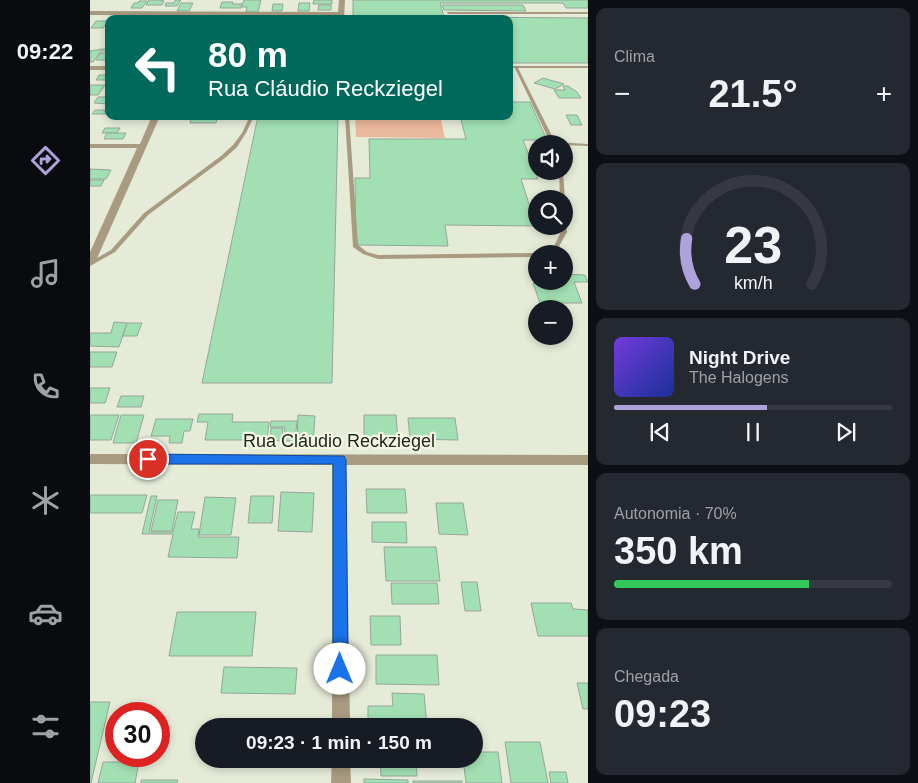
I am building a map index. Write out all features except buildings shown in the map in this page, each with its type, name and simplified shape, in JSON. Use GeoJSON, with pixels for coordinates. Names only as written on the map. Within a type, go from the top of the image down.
{"type":"FeatureCollection","features":[{"type":"Feature","properties":{"kind":"street"},"geometry":{"type":"LineString","coordinates":[[341,15],[342,0]]}},
{"type":"Feature","properties":{"kind":"street"},"geometry":{"type":"LineString","coordinates":[[90,13],[295,15]]}},
{"type":"Feature","properties":{"kind":"street"},"geometry":{"type":"LineString","coordinates":[[90,68],[105,68]]}},
{"type":"Feature","properties":{"kind":"street"},"geometry":{"type":"LineString","coordinates":[[90,264],[154,120]]}},
{"type":"Feature","properties":{"kind":"street"},"geometry":{"type":"LineString","coordinates":[[90,146],[142,146]]}},
{"type":"Feature","properties":{"kind":"street","name":"Rua Cláudio Reckziegel"},"geometry":{"type":"LineString","coordinates":[[90,459],[588,460]]}},
{"type":"Feature","properties":{"kind":"street"},"geometry":{"type":"LineString","coordinates":[[339,460],[341,718]]}},
{"type":"Feature","properties":{"kind":"street"},"geometry":{"type":"LineString","coordinates":[[341,768],[341,783]]}},
{"type":"Feature","properties":{"kind":"lane"},"geometry":{"type":"LineString","coordinates":[[448,13],[588,13]]}},
{"type":"Feature","properties":{"kind":"lane"},"geometry":{"type":"LineString","coordinates":[[549,135],[516,67],[588,67]]}},
{"type":"Feature","properties":{"kind":"lane"},"geometry":{"type":"LineString","coordinates":[[90,264],[113,251],[146,214],[223,158],[235,146],[250,120]]}},
{"type":"Feature","properties":{"kind":"lane"},"geometry":{"type":"LineString","coordinates":[[347,120],[355,246],[365,253],[378,257],[528,256]]}},
{"type":"Feature","properties":{"kind":"lane"},"geometry":{"type":"LineString","coordinates":[[573,144],[588,144]]}},
{"type":"Feature","properties":{"kind":"shaded area"},"geometry":{"type":"Polygon","coordinates":[[[355,120],[441,120],[445,138],[356,137],[355,120]]]}},
{"type":"Feature","properties":{"kind":"route"},"geometry":{"type":"LineString","coordinates":[[148,459],[339,460],[340,669]]}}]}
